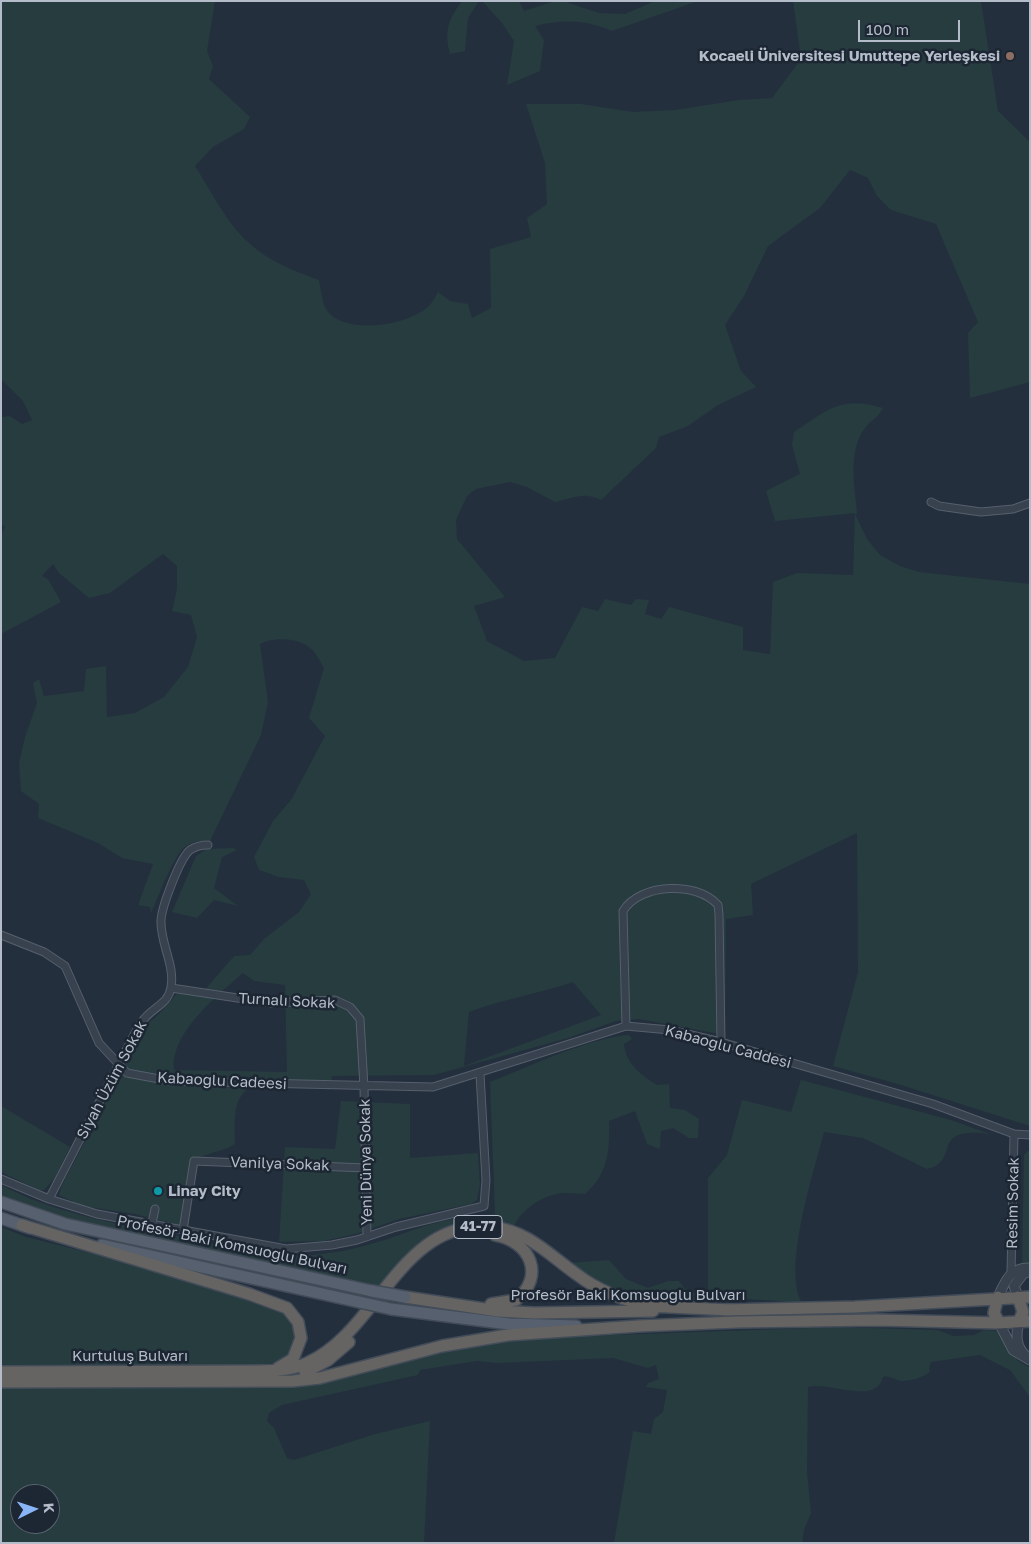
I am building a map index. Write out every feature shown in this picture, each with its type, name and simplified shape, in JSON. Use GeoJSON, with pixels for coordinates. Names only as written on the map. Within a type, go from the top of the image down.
{"type":"FeatureCollection","features":[{"type":"Feature","properties":{"kind":"highway"},"geometry":{"type":"LineString","coordinates":[[22,1225],[249,1294],[287,1308],[296,1317],[300,1327],[301,1338],[298,1350],[293,1360],[284,1366],[259,1376]]}},
{"type":"Feature","properties":{"kind":"highway","name":"41-77"},"geometry":{"type":"LineString","coordinates":[[259,1376],[293,1368],[325,1353],[347,1333],[417,1252],[436,1238],[468,1228],[490,1227],[522,1234],[532,1239],[589,1283],[636,1303],[648,1306],[731,1310]]}},
{"type":"Feature","properties":{"kind":"highway"},"geometry":{"type":"LineString","coordinates":[[259,1376],[303,1373],[336,1355],[419,1260],[446,1242],[474,1234],[501,1236],[519,1244],[529,1258],[532,1272],[528,1286],[521,1296],[510,1302],[496,1304],[405,1298]]}},
{"type":"Feature","properties":{"kind":"highway"},"geometry":{"type":"LineString","coordinates":[[998,1297],[994,1313],[999,1323]]}},
{"type":"Feature","properties":{"kind":"highway"},"geometry":{"type":"LineString","coordinates":[[1024,1321],[1023,1307],[1018,1297],[1030,1297]]}},
{"type":"Feature","properties":{"kind":"highway","name":"Profesör Baki Komsuoğlu Bulvarı"},"geometry":{"type":"LineString","coordinates":[[405,1298],[498,1311],[534,1313],[855,1307],[1018,1297]]}},
{"type":"Feature","properties":{"kind":"highway","name":"Profesör Baki Komsuoğlu Bulvarı"},"geometry":{"type":"LineString","coordinates":[[639,1326],[822,1321],[999,1323],[1024,1321]]}},
{"type":"Feature","properties":{"kind":"highway","name":"41-77"},"geometry":{"type":"LineString","coordinates":[[259,1376],[320,1378],[442,1346],[495,1336],[639,1326]]}},
{"type":"Feature","properties":{"kind":"highway","name":"Kurtuluş Bulvarı"},"geometry":{"type":"LineString","coordinates":[[1,1372],[259,1376]]}},
{"type":"Feature","properties":{"kind":"highway","name":"Kurtuluş Bulvarı"},"geometry":{"type":"LineString","coordinates":[[1,1382],[259,1376]]}},
{"type":"Feature","properties":{"kind":"main road","name":"Profesör Baki Komsuoğlu Bulvarı"},"geometry":{"type":"LineString","coordinates":[[1,1202],[65,1224],[405,1298]]}},
{"type":"Feature","properties":{"kind":"main road","name":"Profesör Baki Komsuoğlu Bulvarı"},"geometry":{"type":"LineString","coordinates":[[1,1218],[22,1225],[391,1309],[509,1324],[639,1326]]}},
{"type":"Feature","properties":{"kind":"street"},"geometry":{"type":"LineString","coordinates":[[931,502],[939,506],[981,512],[1013,509],[1030,503]]}},
{"type":"Feature","properties":{"kind":"street"},"geometry":{"type":"LineString","coordinates":[[172,988],[172,976],[160,922],[163,908],[187,854],[195,847],[208,844]]}},
{"type":"Feature","properties":{"kind":"street"},"geometry":{"type":"LineString","coordinates":[[626,1026],[623,911],[627,905],[637,898],[657,890],[702,893],[718,905],[720,1042]]}},
{"type":"Feature","properties":{"kind":"street","name":"Kabaoğlu Cadeesi"},"geometry":{"type":"LineString","coordinates":[[1,935],[44,952],[65,966],[99,1043],[128,1073],[170,1081],[364,1087]]}},
{"type":"Feature","properties":{"kind":"street","name":"Siyah Üzüm Sokak"},"geometry":{"type":"LineString","coordinates":[[49,1199],[144,1018],[168,997],[172,988]]}},
{"type":"Feature","properties":{"kind":"street","name":"Turnalı Sokak"},"geometry":{"type":"LineString","coordinates":[[172,988],[271,1003],[335,1000],[350,1007],[360,1019],[364,1087]]}},
{"type":"Feature","properties":{"kind":"street","name":"Kabaoğlu Caddesi"},"geometry":{"type":"LineString","coordinates":[[364,1087],[433,1086],[480,1074],[626,1026],[663,1029],[720,1042],[933,1104],[1014,1134],[1030,1136]]}},
{"type":"Feature","properties":{"kind":"street"},"geometry":{"type":"LineString","coordinates":[[1,1178],[49,1199],[97,1214],[286,1249],[332,1245],[484,1206],[486,1180],[480,1074]]}},
{"type":"Feature","properties":{"kind":"street","name":"Yeni Dünya Sokak"},"geometry":{"type":"LineString","coordinates":[[364,1087],[367,1237]]}},
{"type":"Feature","properties":{"kind":"street","name":"Resim Sokak"},"geometry":{"type":"LineString","coordinates":[[1011,1273],[1014,1134]]}},
{"type":"Feature","properties":{"kind":"street","name":"Vanilya Sokak"},"geometry":{"type":"LineString","coordinates":[[183,1230],[194,1160],[366,1168]]}},
{"type":"Feature","properties":{"kind":"street"},"geometry":{"type":"LineString","coordinates":[[152,1223],[155,1209]]}},
{"type":"Feature","properties":{"kind":"street"},"geometry":{"type":"LineString","coordinates":[[998,1297],[1011,1273],[1017,1269],[1030,1269]]}},
{"type":"Feature","properties":{"kind":"street"},"geometry":{"type":"LineString","coordinates":[[1018,1297],[1014,1291],[1018,1279],[1030,1269]]}},
{"type":"Feature","properties":{"kind":"street"},"geometry":{"type":"LineString","coordinates":[[1024,1321],[1017,1342],[1019,1350],[1030,1360]]}},
{"type":"Feature","properties":{"kind":"street"},"geometry":{"type":"LineString","coordinates":[[999,1323],[1013,1350],[1030,1360]]}},
{"type":"Feature","properties":{"kind":"green space"},"geometry":{"type":"Polygon","coordinates":[[[1,1],[215,1],[207,51],[213,66],[209,79],[250,117],[244,129],[213,147],[195,166],[226,216],[248,242],[273,260],[319,280],[323,302],[329,313],[339,320],[351,324],[380,325],[409,318],[421,312],[430,305],[438,292],[450,301],[468,304],[472,318],[491,308],[490,249],[531,237],[527,218],[547,204],[545,163],[526,104],[581,104],[633,112],[675,110],[739,100],[772,98],[801,59],[793,1],[981,1],[998,111],[1030,142],[1030,382],[970,398],[968,333],[978,322],[936,224],[891,210],[877,196],[868,178],[850,170],[820,208],[768,246],[744,296],[725,325],[741,371],[756,387],[718,405],[688,426],[659,437],[656,448],[601,500],[595,497],[578,496],[555,502],[527,487],[510,482],[476,489],[467,496],[456,520],[457,539],[505,597],[474,606],[487,641],[524,661],[555,658],[582,607],[598,611],[605,599],[631,605],[636,599],[649,600],[645,614],[661,619],[669,607],[743,627],[743,650],[770,654],[773,582],[797,573],[853,575],[855,513],[775,521],[766,491],[800,474],[792,445],[794,432],[826,411],[845,404],[868,404],[883,408],[859,437],[854,459],[857,514],[855,514],[867,539],[880,555],[900,566],[919,572],[1030,584],[1030,1126],[898,1084],[833,1066],[858,972],[857,833],[751,884],[753,915],[726,919],[725,1035],[639,1019],[616,1021],[568,1038],[434,1075],[332,1076],[330,1090],[290,1082],[262,1083],[250,1087],[241,1096],[235,1113],[235,1144],[190,1160],[180,1225],[135,1214],[82,1206],[59,1195],[62,1185],[146,1025],[157,1016],[185,985],[203,992],[234,956],[250,955],[264,939],[299,912],[311,894],[304,880],[279,877],[259,870],[254,857],[273,821],[291,800],[325,736],[309,718],[324,668],[316,655],[305,644],[292,640],[278,639],[260,644],[268,702],[261,735],[210,841],[195,842],[186,846],[181,851],[171,867],[151,913],[150,907],[138,905],[153,864],[122,858],[98,843],[38,818],[39,804],[21,791],[19,763],[25,737],[37,703],[33,683],[39,679],[44,696],[84,691],[86,669],[106,666],[107,717],[135,713],[164,697],[188,667],[197,637],[191,615],[172,611],[177,589],[177,566],[163,554],[110,593],[89,598],[59,573],[53,564],[42,576],[48,579],[61,602],[1,634],[1,536],[5,526],[1,525],[1,417],[10,416],[22,424],[32,420],[23,401],[1,379],[1,1]],[[243,973],[209,1004],[187,1029],[175,1056],[174,1070],[287,1072],[285,985],[254,981],[243,973]],[[573,982],[469,1012],[464,1066],[601,1015],[573,982]]]}},
{"type":"Feature","properties":{"kind":"green space"},"geometry":{"type":"Polygon","coordinates":[[[462,1],[479,1],[468,18],[465,51],[450,54],[447,39],[448,26],[453,14],[462,1]]]}},
{"type":"Feature","properties":{"kind":"green space"},"geometry":{"type":"Polygon","coordinates":[[[482,1],[519,1],[524,11],[555,1],[563,1],[599,13],[625,14],[655,1],[698,1],[612,31],[603,27],[574,22],[555,22],[535,26],[544,40],[540,71],[507,85],[514,41],[502,23],[482,1]]]}},
{"type":"Feature","properties":{"kind":"green space"},"geometry":{"type":"Polygon","coordinates":[[[233,848],[237,850],[222,857],[214,888],[238,906],[214,900],[197,918],[172,912],[196,856],[207,849],[233,848]]]}},
{"type":"Feature","properties":{"kind":"green space"},"geometry":{"type":"Polygon","coordinates":[[[629,1035],[632,1039],[624,1044],[631,1063],[640,1073],[657,1085],[669,1084],[670,1108],[685,1110],[699,1119],[698,1138],[689,1138],[673,1128],[661,1131],[660,1149],[647,1144],[635,1111],[609,1121],[609,1142],[606,1161],[599,1178],[585,1194],[560,1193],[544,1198],[525,1211],[514,1227],[434,1234],[415,1247],[380,1286],[74,1222],[1,1198],[1,1185],[47,1205],[95,1219],[238,1249],[299,1256],[347,1250],[442,1221],[495,1214],[490,1082],[577,1047],[613,1037],[629,1035]]]}},
{"type":"Feature","properties":{"kind":"green space"},"geometry":{"type":"Polygon","coordinates":[[[801,1080],[951,1120],[990,1134],[971,1133],[958,1135],[948,1146],[943,1159],[937,1165],[927,1169],[863,1138],[824,1132],[807,1194],[798,1244],[797,1287],[802,1303],[750,1299],[666,1300],[647,1298],[610,1287],[569,1263],[609,1260],[626,1279],[648,1288],[668,1281],[679,1281],[684,1288],[699,1295],[708,1290],[708,1178],[727,1155],[742,1100],[791,1112],[801,1080]]]}},
{"type":"Feature","properties":{"kind":"green space"},"geometry":{"type":"Polygon","coordinates":[[[341,1101],[410,1104],[410,1158],[478,1153],[480,1184],[477,1200],[471,1204],[399,1219],[356,1234],[323,1241],[279,1242],[285,1147],[335,1149],[341,1101]]]}},
{"type":"Feature","properties":{"kind":"green space"},"geometry":{"type":"Polygon","coordinates":[[[1,1106],[70,1147],[54,1179],[44,1190],[39,1190],[1,1172],[1,1106]]]}},
{"type":"Feature","properties":{"kind":"green space"},"geometry":{"type":"Polygon","coordinates":[[[1030,1151],[1030,1264],[1022,1264],[1024,1155],[1030,1151]]]}},
{"type":"Feature","properties":{"kind":"green space"},"geometry":{"type":"Polygon","coordinates":[[[1,1227],[26,1237],[94,1254],[279,1310],[289,1317],[294,1325],[297,1346],[282,1363],[267,1366],[1,1368],[1,1227]]]}},
{"type":"Feature","properties":{"kind":"green space"},"geometry":{"type":"Polygon","coordinates":[[[838,1327],[938,1330],[953,1336],[974,1335],[984,1330],[996,1331],[1003,1337],[1017,1360],[1030,1368],[1030,1397],[1010,1370],[980,1355],[931,1362],[930,1372],[913,1379],[902,1381],[883,1377],[879,1386],[871,1390],[851,1391],[828,1387],[808,1387],[807,1471],[811,1513],[804,1530],[802,1543],[614,1543],[633,1431],[651,1434],[654,1419],[663,1412],[667,1390],[646,1387],[648,1383],[659,1379],[656,1365],[648,1368],[613,1358],[497,1363],[477,1361],[420,1370],[418,1375],[282,1405],[269,1413],[267,1421],[274,1428],[287,1458],[294,1460],[375,1434],[430,1421],[424,1543],[1,1543],[1,1388],[285,1388],[337,1379],[463,1347],[527,1338],[838,1327]]]}},
{"type":"Feature","properties":{"kind":"place","name":"Kocaeli Üniversitesi Umuttepe Yerleşkesi"},"geometry":{"type":"Point","coordinates":[1010,56]}},
{"type":"Feature","properties":{"kind":"place","name":"Linay City"},"geometry":{"type":"Point","coordinates":[158,1191]}}]}
